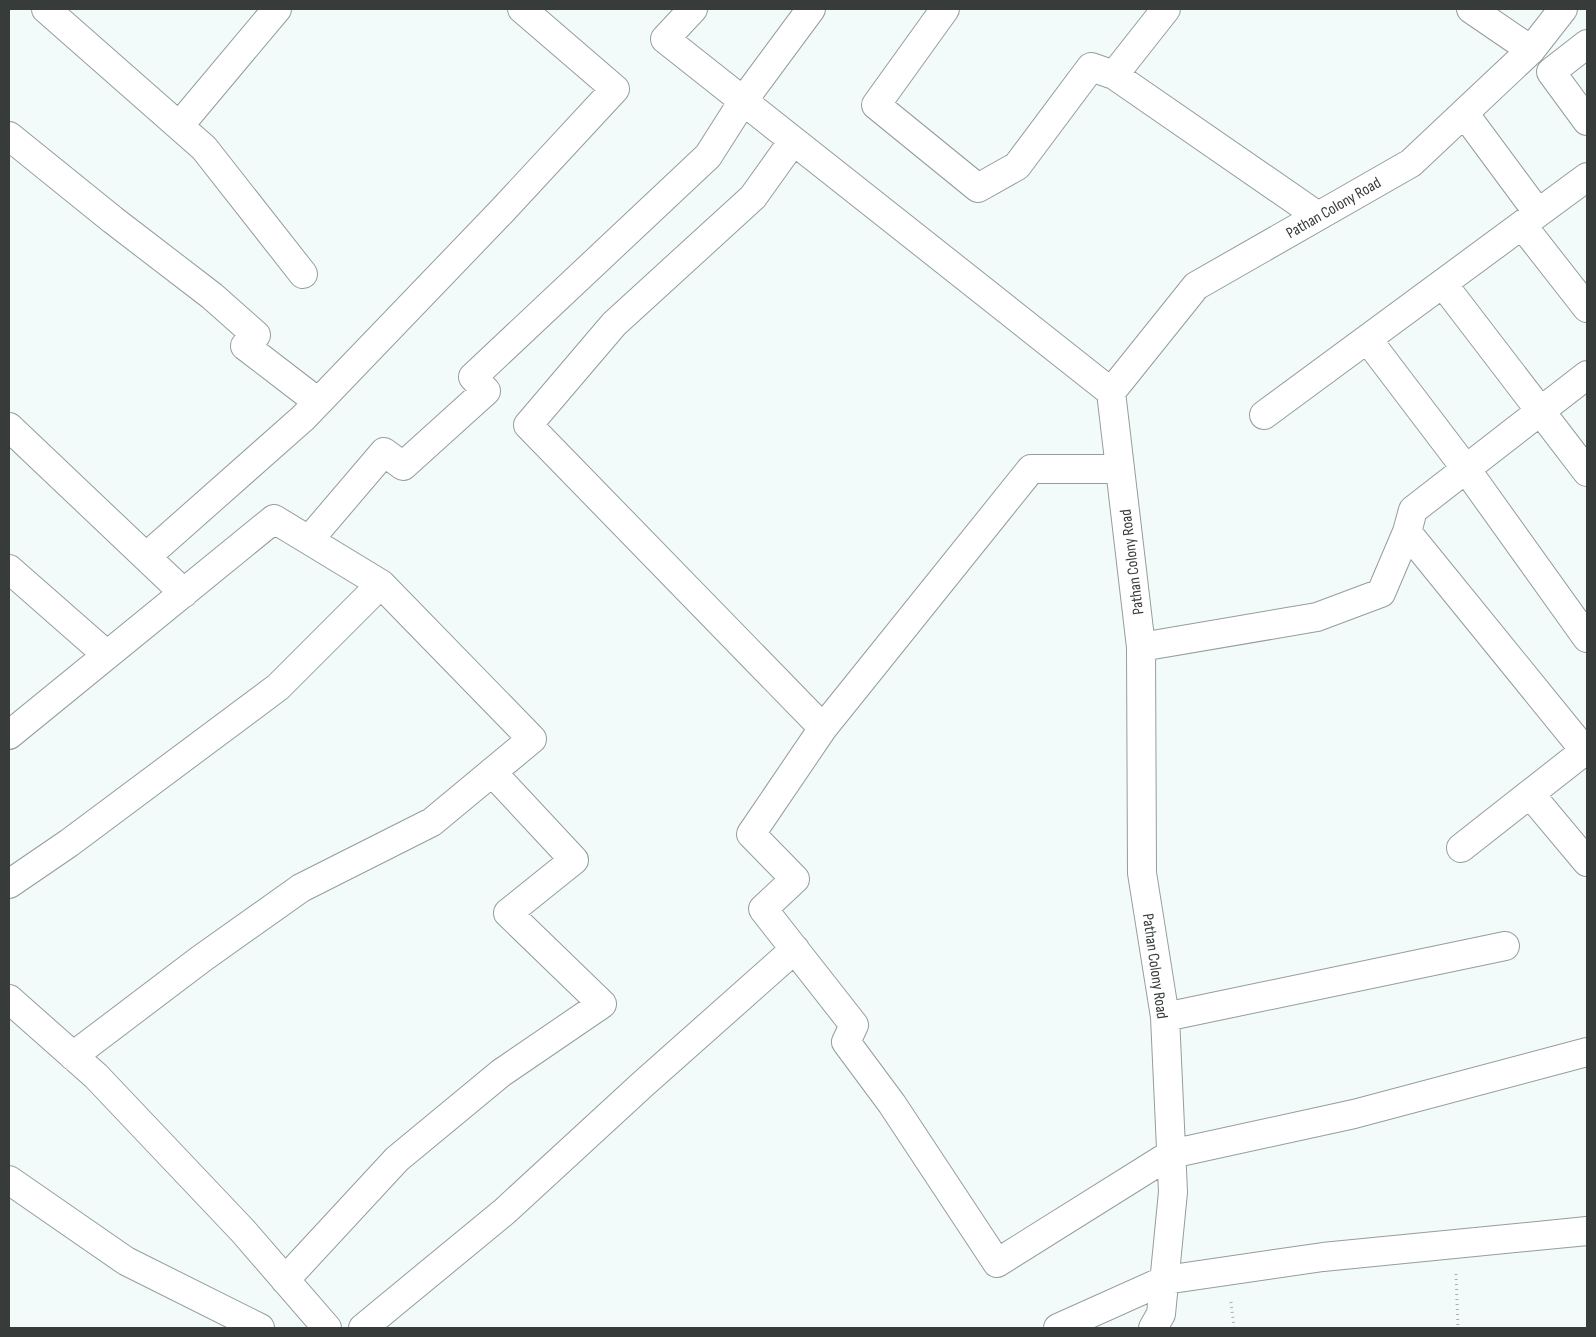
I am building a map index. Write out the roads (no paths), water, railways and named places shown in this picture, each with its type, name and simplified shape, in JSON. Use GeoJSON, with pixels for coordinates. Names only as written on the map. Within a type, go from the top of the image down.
{"type":"FeatureCollection","features":[{"type":"Feature","properties":{"kind":"street"},"geometry":{"type":"LineString","coordinates":[[46,9],[204,148],[303,274]]}},
{"type":"Feature","properties":{"kind":"street"},"geometry":{"type":"LineString","coordinates":[[179,126],[277,9]]}},
{"type":"Feature","properties":{"kind":"street"},"geometry":{"type":"LineString","coordinates":[[146,557],[303,418],[501,212],[615,89],[522,9]]}},
{"type":"Feature","properties":{"kind":"street"},"geometry":{"type":"LineString","coordinates":[[693,9],[665,39],[1111,392]]}},
{"type":"Feature","properties":{"kind":"street"},"geometry":{"type":"LineString","coordinates":[[309,540],[384,452],[404,466],[486,391],[474,377],[708,156],[744,101],[811,9]]}},
{"type":"Feature","properties":{"kind":"street"},"geometry":{"type":"LineString","coordinates":[[945,9],[876,105],[978,188],[1017,166],[1091,66],[1114,76],[1318,216]]}},
{"type":"Feature","properties":{"kind":"street"},"geometry":{"type":"LineString","coordinates":[[1114,76],[1166,9]]}},
{"type":"Feature","properties":{"kind":"street"},"geometry":{"type":"LineString","coordinates":[[1471,9],[1530,50]]}},
{"type":"Feature","properties":{"kind":"street","name":"Pathan Colony Road"},"geometry":{"type":"LineString","coordinates":[[1153,1328],[1161,1314],[1173,1192],[1165,1018],[1142,873],[1141,647],[1111,392],[1196,286],[1411,163],[1530,50],[1562,9]]}},
{"type":"Feature","properties":{"kind":"street"},"geometry":{"type":"LineString","coordinates":[[1587,44],[1551,72],[1587,121]]}},
{"type":"Feature","properties":{"kind":"street"},"geometry":{"type":"LineString","coordinates":[[1464,113],[1587,308]]}},
{"type":"Feature","properties":{"kind":"street"},"geometry":{"type":"LineString","coordinates":[[9,136],[113,220],[212,296],[256,334],[245,346],[318,402]]}},
{"type":"Feature","properties":{"kind":"street"},"geometry":{"type":"LineString","coordinates":[[793,140],[753,197],[614,324],[528,425],[824,728]]}},
{"type":"Feature","properties":{"kind":"street"},"geometry":{"type":"LineString","coordinates":[[1264,415],[1587,177]]}},
{"type":"Feature","properties":{"kind":"street"},"geometry":{"type":"LineString","coordinates":[[1443,284],[1587,472]]}},
{"type":"Feature","properties":{"kind":"street"},"geometry":{"type":"LineString","coordinates":[[1368,340],[1466,469],[1587,638]]}},
{"type":"Feature","properties":{"kind":"street"},"geometry":{"type":"LineString","coordinates":[[1141,647],[1317,617],[1381,592],[1407,532],[1413,510],[1587,376]]}},
{"type":"Feature","properties":{"kind":"street"},"geometry":{"type":"LineString","coordinates":[[9,427],[184,593]]}},
{"type":"Feature","properties":{"kind":"street"},"geometry":{"type":"LineString","coordinates":[[1120,469],[1030,469],[824,728],[751,834],[795,880],[763,909],[854,1024],[846,1042],[892,1104],[998,1263],[1171,1154],[1354,1114],[1587,1052]]}},
{"type":"Feature","properties":{"kind":"street"},"geometry":{"type":"LineString","coordinates":[[9,735],[274,519],[381,584],[532,738],[432,822],[300,888],[201,959],[73,1056]]}},
{"type":"Feature","properties":{"kind":"street"},"geometry":{"type":"LineString","coordinates":[[1407,532],[1586,750],[1461,848]]}},
{"type":"Feature","properties":{"kind":"street"},"geometry":{"type":"LineString","coordinates":[[9,569],[106,655]]}},
{"type":"Feature","properties":{"kind":"street"},"geometry":{"type":"LineString","coordinates":[[9,884],[69,843],[278,687],[381,584]]}},
{"type":"Feature","properties":{"kind":"street"},"geometry":{"type":"LineString","coordinates":[[285,1280],[397,1159],[501,1073],[602,1004],[508,913],[574,860],[492,772]]}},
{"type":"Feature","properties":{"kind":"street"},"geometry":{"type":"LineString","coordinates":[[1530,794],[1587,862]]}},
{"type":"Feature","properties":{"kind":"street"},"geometry":{"type":"LineString","coordinates":[[1165,1018],[1504,946]]}},
{"type":"Feature","properties":{"kind":"street"},"geometry":{"type":"LineString","coordinates":[[363,1328],[505,1211],[794,949]]}},
{"type":"Feature","properties":{"kind":"street"},"geometry":{"type":"LineString","coordinates":[[9,999],[96,1076],[236,1224],[327,1328]]}},
{"type":"Feature","properties":{"kind":"street"},"geometry":{"type":"LineString","coordinates":[[9,1180],[126,1261],[260,1328]]}},
{"type":"Feature","properties":{"kind":"street"},"geometry":{"type":"LineString","coordinates":[[1058,1328],[1164,1280],[1323,1257],[1587,1231]]}}]}
